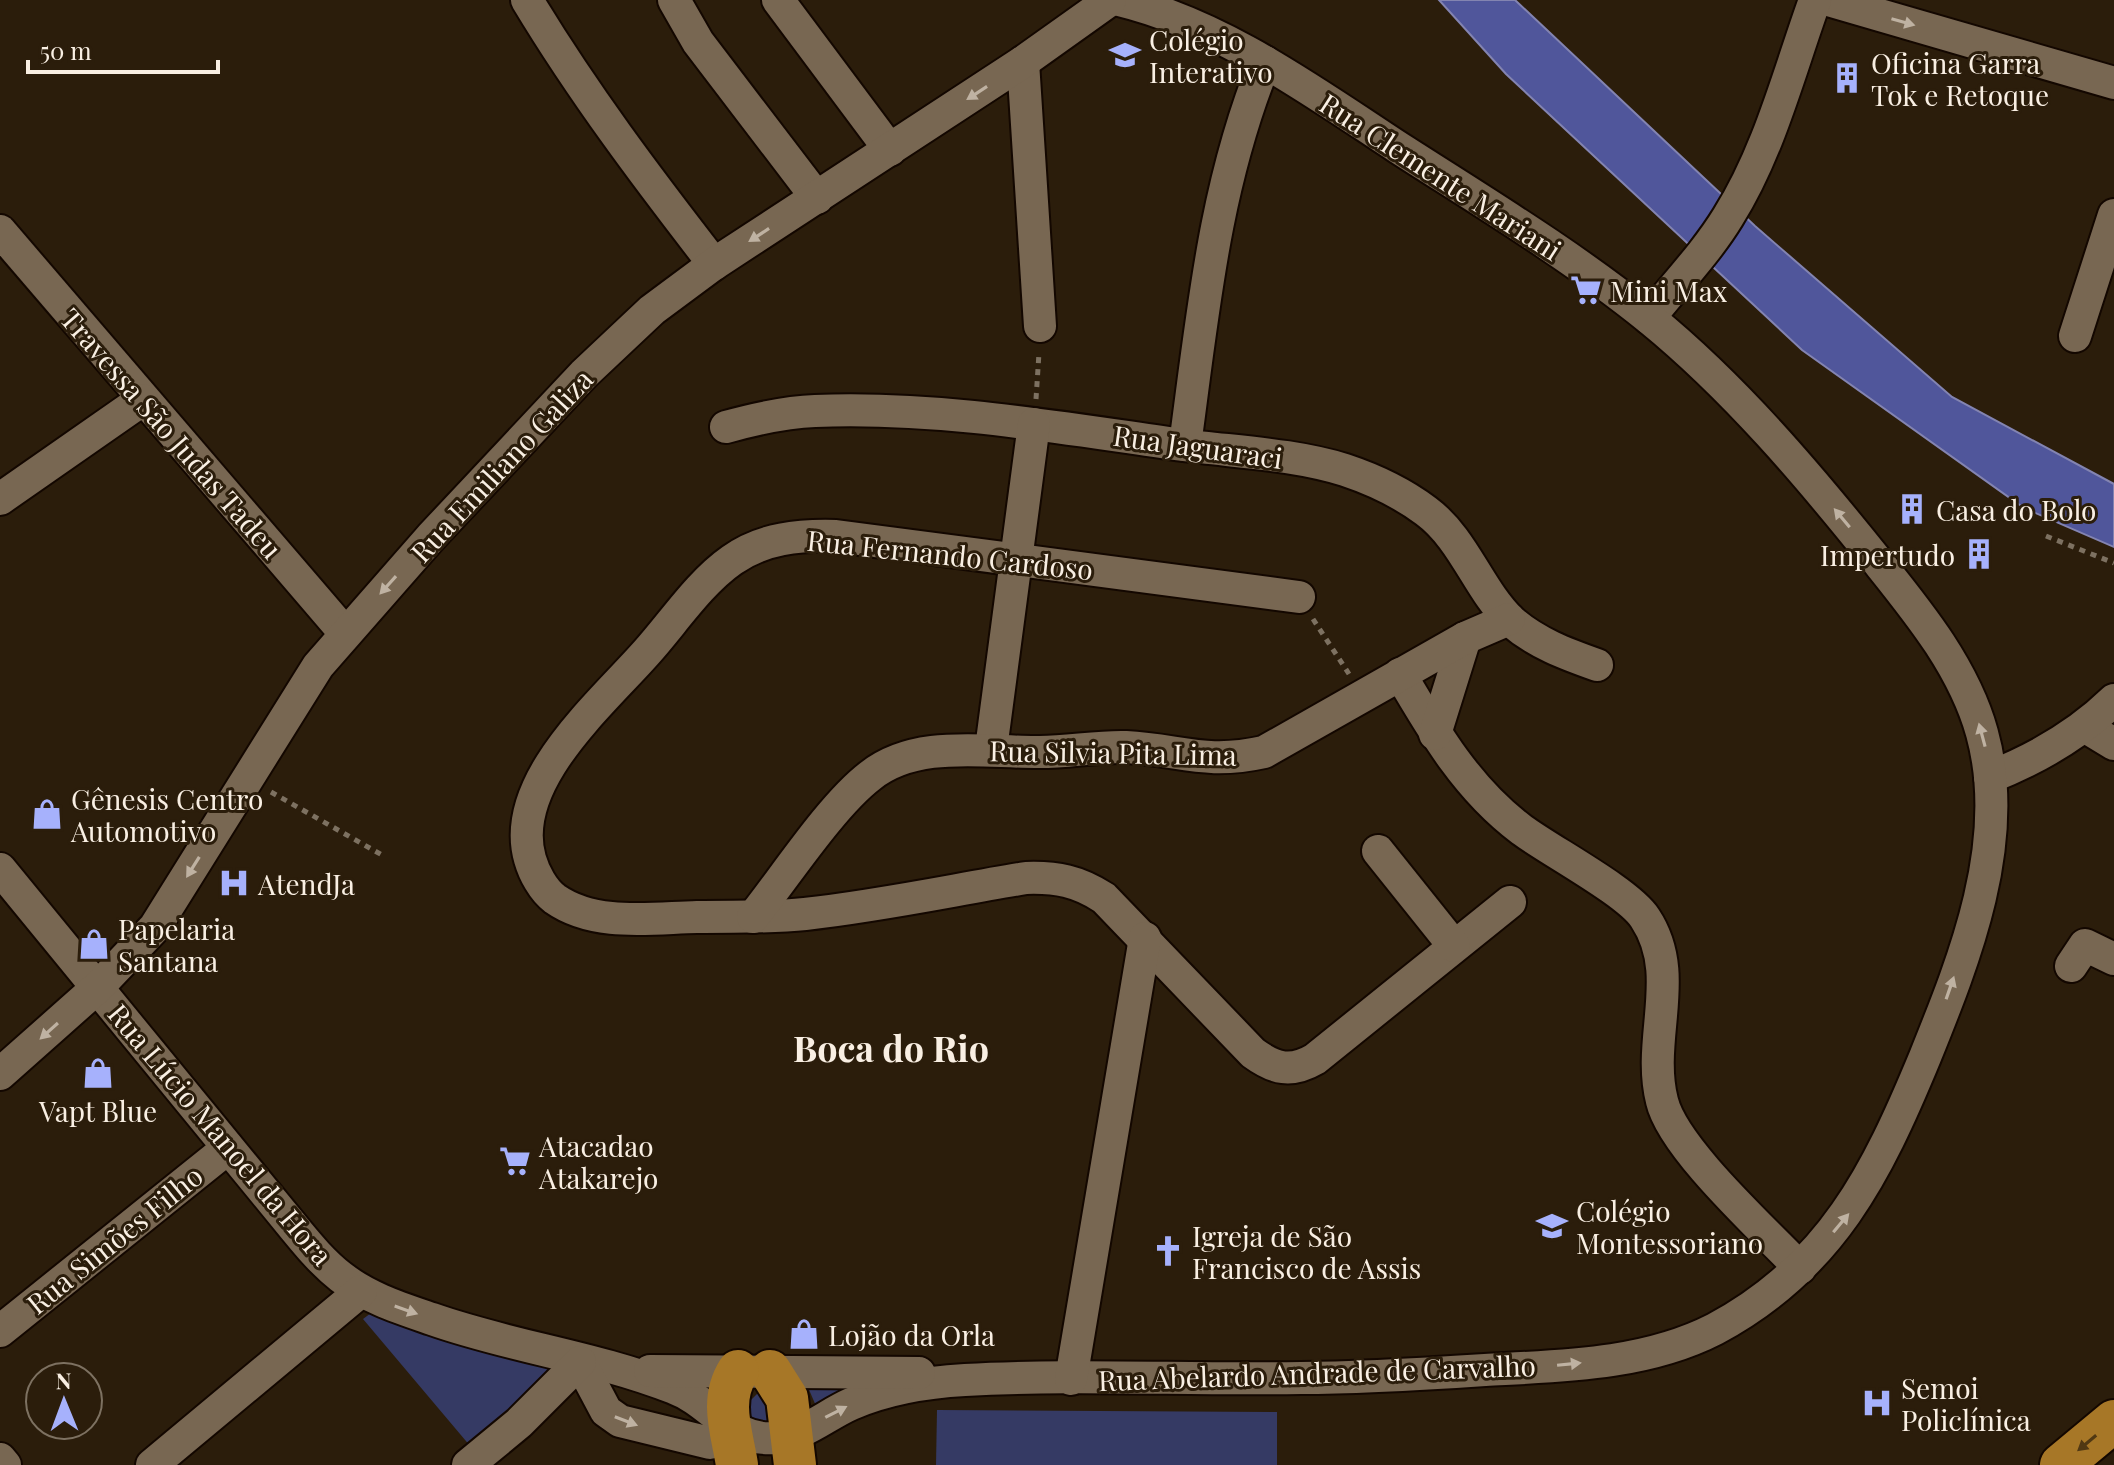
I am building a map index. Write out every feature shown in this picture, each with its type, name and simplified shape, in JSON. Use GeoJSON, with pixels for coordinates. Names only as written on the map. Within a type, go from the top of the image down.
{"type":"FeatureCollection","features":[{"type":"Feature","properties":{"kind":"main road"},"geometry":{"type":"LineString","coordinates":[[720,1451],[727,1393],[754,1371],[787,1398],[793,1450]]}},
{"type":"Feature","properties":{"kind":"main road"},"geometry":{"type":"LineString","coordinates":[[2061,1465],[2114,1421]]}},
{"type":"Feature","properties":{"kind":"street"},"geometry":{"type":"LineString","coordinates":[[527,0],[557,50],[638,165],[714,264]]}},
{"type":"Feature","properties":{"kind":"street"},"geometry":{"type":"LineString","coordinates":[[673,0],[698,42],[817,198]]}},
{"type":"Feature","properties":{"kind":"street"},"geometry":{"type":"LineString","coordinates":[[778,0],[890,150]]}},
{"type":"Feature","properties":{"kind":"street","name":"Rua Emiliano Galiza"},"geometry":{"type":"LineString","coordinates":[[0,1074],[98,987],[155,927],[318,666],[584,374],[652,310],[714,264],[1023,62],[1110,0]]}},
{"type":"Feature","properties":{"kind":"street","name":"Rua Clemente Mariani"},"geometry":{"type":"LineString","coordinates":[[1119,0],[1181,19],[1265,62],[1531,234],[1649,318],[1713,376],[1782,448],[1894,582],[1950,658],[1970,698],[1984,737],[1990,777],[1990,840],[1983,885],[1935,1030],[1880,1160],[1847,1217],[1800,1268],[1718,1327]]}},
{"type":"Feature","properties":{"kind":"street"},"geometry":{"type":"LineString","coordinates":[[1649,318],[1728,218],[1760,153],[1815,0]]}},
{"type":"Feature","properties":{"kind":"street"},"geometry":{"type":"LineString","coordinates":[[1828,0],[2114,83]]}},
{"type":"Feature","properties":{"kind":"street"},"geometry":{"type":"LineString","coordinates":[[1023,62],[1040,326]]}},
{"type":"Feature","properties":{"kind":"street"},"geometry":{"type":"LineString","coordinates":[[1185,445],[1215,223],[1245,110],[1265,62]]}},
{"type":"Feature","properties":{"kind":"street"},"geometry":{"type":"LineString","coordinates":[[2075,336],[2114,215]]}},
{"type":"Feature","properties":{"kind":"street","name":"Travessa São Judas Tadeu"},"geometry":{"type":"LineString","coordinates":[[0,231],[345,633]]}},
{"type":"Feature","properties":{"kind":"street"},"geometry":{"type":"LineString","coordinates":[[0,499],[142,400]]}},
{"type":"Feature","properties":{"kind":"street","name":"Rua Jaguaraci"},"geometry":{"type":"LineString","coordinates":[[726,427],[770,416],[851,410],[1034,424],[1332,467],[1386,487],[1427,512],[1457,545],[1509,619],[1558,651],[1597,665]]}},
{"type":"Feature","properties":{"kind":"street"},"geometry":{"type":"LineString","coordinates":[[991,749],[1034,424]]}},
{"type":"Feature","properties":{"kind":"street","name":"Rua Fernando Cardoso"},"geometry":{"type":"LineString","coordinates":[[1299,597],[836,536],[799,535],[766,543],[732,560],[702,590],[561,750],[539,782],[527,815],[526,845],[534,874],[554,899],[586,912],[630,920],[805,914],[1026,878],[1058,877],[1084,885],[1104,898],[1253,1053],[1267,1064],[1286,1070],[1315,1059],[1510,902]]}},
{"type":"Feature","properties":{"kind":"street","name":"Rua Silvia Pita Lima"},"geometry":{"type":"LineString","coordinates":[[753,917],[851,794],[871,775],[898,760],[938,752],[991,749],[1034,752],[1128,747],[1203,759],[1234,759],[1264,752],[1465,638],[1509,619]]}},
{"type":"Feature","properties":{"kind":"street"},"geometry":{"type":"LineString","coordinates":[[1435,734],[1465,638]]}},
{"type":"Feature","properties":{"kind":"street"},"geometry":{"type":"LineString","coordinates":[[1400,674],[1435,734],[1485,799],[1522,830],[1643,913],[1659,940],[1665,971],[1659,1076],[1662,1103],[1694,1154],[1800,1268]]}},
{"type":"Feature","properties":{"kind":"street"},"geometry":{"type":"LineString","coordinates":[[1990,777],[2019,766],[2086,727],[2114,700]]}},
{"type":"Feature","properties":{"kind":"street"},"geometry":{"type":"LineString","coordinates":[[2086,727],[2114,744]]}},
{"type":"Feature","properties":{"kind":"street"},"geometry":{"type":"LineString","coordinates":[[1378,851],[1454,946]]}},
{"type":"Feature","properties":{"kind":"street","name":"Rua Lúcio Manoel da Hora"},"geometry":{"type":"LineString","coordinates":[[0,869],[316,1254],[361,1291],[466,1331],[580,1362]]}},
{"type":"Feature","properties":{"kind":"street"},"geometry":{"type":"LineString","coordinates":[[1071,1379],[1145,938]]}},
{"type":"Feature","properties":{"kind":"street"},"geometry":{"type":"LineString","coordinates":[[2071,966],[2085,945],[2114,959]]}},
{"type":"Feature","properties":{"kind":"street","name":"Rua Simões Filho"},"geometry":{"type":"LineString","coordinates":[[0,1331],[228,1148]]}},
{"type":"Feature","properties":{"kind":"street"},"geometry":{"type":"LineString","coordinates":[[152,1465],[361,1291]]}},
{"type":"Feature","properties":{"kind":"street","name":"Rua Abelardo Andrade de Carvalho"},"geometry":{"type":"LineString","coordinates":[[580,1362],[688,1393],[720,1451],[753,1438],[793,1450],[853,1403],[881,1393],[959,1380],[1310,1378],[1536,1367],[1642,1354],[1718,1327]]}},
{"type":"Feature","properties":{"kind":"street"},"geometry":{"type":"LineString","coordinates":[[468,1465],[519,1423],[580,1362],[606,1411],[620,1421],[720,1451]]}},
{"type":"Feature","properties":{"kind":"street","name":"Rua Abelardo Andrade de Carvalho"},"geometry":{"type":"LineString","coordinates":[[615,1370],[910,1371],[959,1380]]}},
{"type":"Feature","properties":{"kind":"street"},"geometry":{"type":"LineString","coordinates":[[0,1459],[5,1465]]}},
{"type":"Feature","properties":{"kind":"path"},"geometry":{"type":"LineString","coordinates":[[1034,424],[1040,326]]}},
{"type":"Feature","properties":{"kind":"path"},"geometry":{"type":"LineString","coordinates":[[2046,536],[2114,563]]}},
{"type":"Feature","properties":{"kind":"path"},"geometry":{"type":"LineString","coordinates":[[1299,597],[1363,695]]}},
{"type":"Feature","properties":{"kind":"path"},"geometry":{"type":"LineString","coordinates":[[248,778],[382,855]]}},
{"type":"Feature","properties":{"kind":"shaded area"},"geometry":{"type":"Polygon","coordinates":[[[1439,0],[1515,0],[1755,226],[1952,397],[2114,484],[2114,547],[2024,508],[1802,350],[1506,74],[1439,0]]]}},
{"type":"Feature","properties":{"kind":"shaded area"},"geometry":{"type":"Polygon","coordinates":[[[371,1313],[419,1333],[550,1369],[557,1375],[471,1447],[363,1319],[371,1313]]]}},
{"type":"Feature","properties":{"kind":"shaded area"},"geometry":{"type":"Polygon","coordinates":[[[807,1385],[861,1386],[819,1413],[807,1385]]]}},
{"type":"Feature","properties":{"kind":"shaded area"},"geometry":{"type":"Polygon","coordinates":[[[768,1392],[771,1424],[755,1422],[749,1413],[749,1402],[757,1394],[768,1392]]]}},
{"type":"Feature","properties":{"kind":"shaded area"},"geometry":{"type":"Polygon","coordinates":[[[937,1410],[1277,1412],[1277,1465],[936,1465],[937,1410]]]}},
{"type":"Feature","properties":{"kind":"place","name":"Colégio Interativo"},"geometry":{"type":"Point","coordinates":[1125,55]}},
{"type":"Feature","properties":{"kind":"place","name":"Oficina Garra Tok e Retoque"},"geometry":{"type":"Point","coordinates":[1847,78]}},
{"type":"Feature","properties":{"kind":"place","name":"Mini Max"},"geometry":{"type":"Point","coordinates":[1586,290]}},
{"type":"Feature","properties":{"kind":"place","name":"Casa do Bolo"},"geometry":{"type":"Point","coordinates":[1912,509]}},
{"type":"Feature","properties":{"kind":"place","name":"Impertudo"},"geometry":{"type":"Point","coordinates":[1979,554]}},
{"type":"Feature","properties":{"kind":"place","name":"Gênesis Centro Automotivo"},"geometry":{"type":"Point","coordinates":[47,814]}},
{"type":"Feature","properties":{"kind":"place","name":"AtendJa"},"geometry":{"type":"Point","coordinates":[234,883]}},
{"type":"Feature","properties":{"kind":"place","name":"Papelaria Santana"},"geometry":{"type":"Point","coordinates":[94,944]}},
{"type":"Feature","properties":{"kind":"place","name":"Vapt Blue"},"geometry":{"type":"Point","coordinates":[98,1073]}},
{"type":"Feature","properties":{"kind":"place","name":"Atacadao Atakarejo"},"geometry":{"type":"Point","coordinates":[515,1161]}},
{"type":"Feature","properties":{"kind":"place","name":"Colégio Montessoriano"},"geometry":{"type":"Point","coordinates":[1552,1226]}},
{"type":"Feature","properties":{"kind":"place","name":"Igreja de São Francisco de Assis"},"geometry":{"type":"Point","coordinates":[1168,1251]}},
{"type":"Feature","properties":{"kind":"place","name":"Lojão da Orla"},"geometry":{"type":"Point","coordinates":[804,1334]}},
{"type":"Feature","properties":{"kind":"place","name":"Semoi Policlínica"},"geometry":{"type":"Point","coordinates":[1877,1403]}},
{"type":"Feature","properties":{"kind":"district","name":"Boca do Rio"},"geometry":{"type":"Point","coordinates":[891,1047]}}]}
